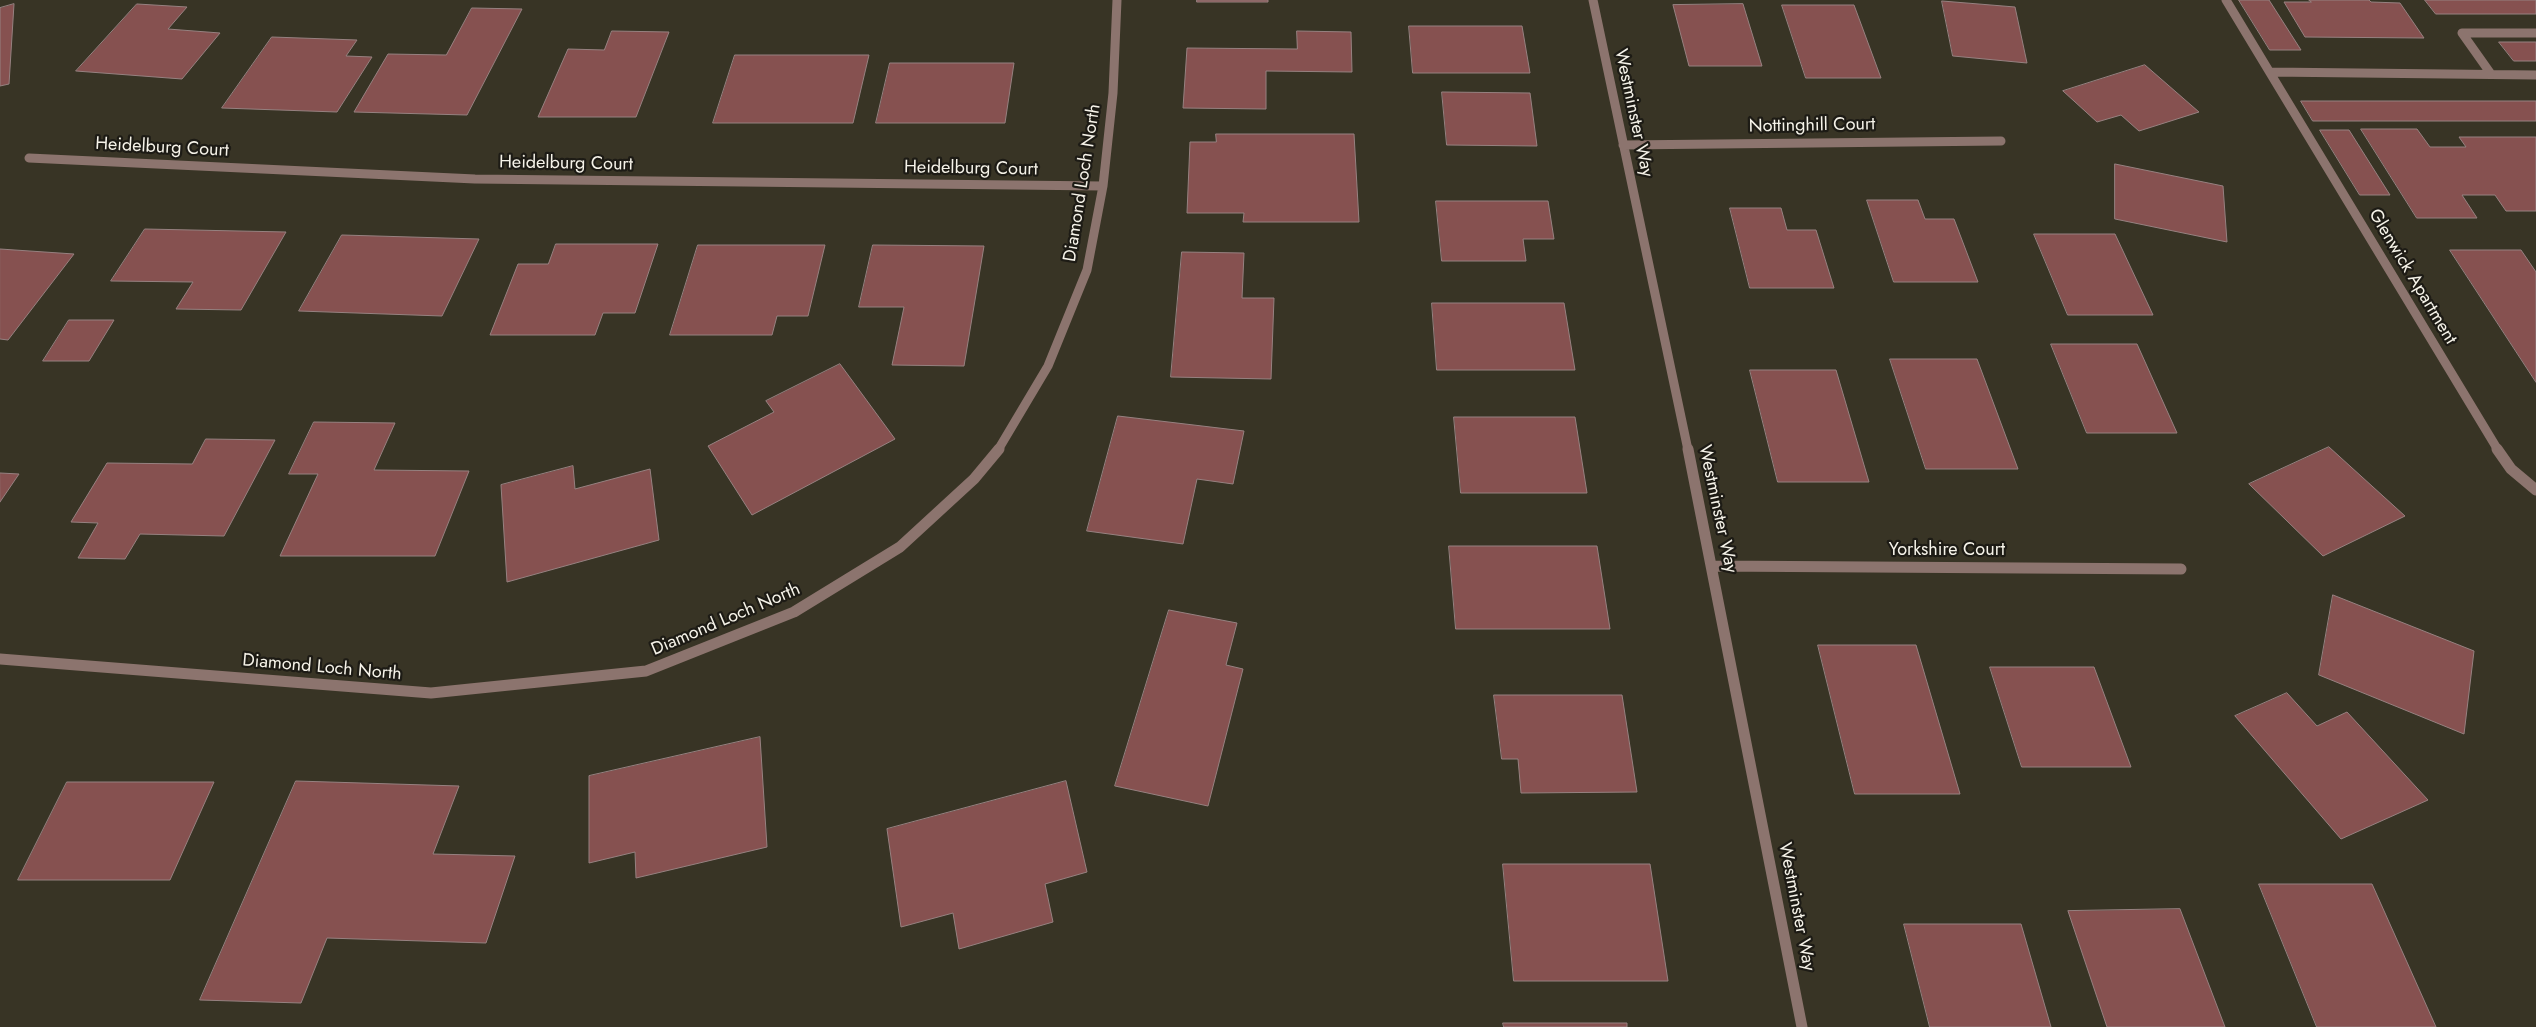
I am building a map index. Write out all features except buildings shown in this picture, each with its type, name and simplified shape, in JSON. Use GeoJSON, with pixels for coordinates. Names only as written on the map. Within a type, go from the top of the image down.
{"type":"FeatureCollection","features":[{"type":"Feature","properties":{"kind":"street","name":"Diamond Loch North"},"geometry":{"type":"LineString","coordinates":[[0,659],[431,693],[646,671],[794,612],[900,547],[974,479],[1002,445],[1048,366],[1087,270],[1103,186],[1113,93],[1118,0]]}},
{"type":"Feature","properties":{"kind":"street","name":"Westminster Way"},"geometry":{"type":"LineString","coordinates":[[1593,0],[1713,566],[1802,1027]]}},
{"type":"Feature","properties":{"kind":"street","name":"Glenwick Apartment"},"geometry":{"type":"LineString","coordinates":[[2226,0],[2483,428],[2511,469],[2536,490]]}},
{"type":"Feature","properties":{"kind":"street"},"geometry":{"type":"LineString","coordinates":[[2491,74],[2462,33],[2536,33]]}},
{"type":"Feature","properties":{"kind":"street"},"geometry":{"type":"LineString","coordinates":[[2270,72],[2536,75]]}},
{"type":"Feature","properties":{"kind":"street","name":"Nottinghill Court"},"geometry":{"type":"LineString","coordinates":[[1624,145],[2001,140]]}},
{"type":"Feature","properties":{"kind":"street","name":"Heidelburg Court"},"geometry":{"type":"LineString","coordinates":[[29,158],[475,179],[1103,186]]}},
{"type":"Feature","properties":{"kind":"street","name":"Yorkshire Court"},"geometry":{"type":"LineString","coordinates":[[1713,566],[2181,568]]}}]}
